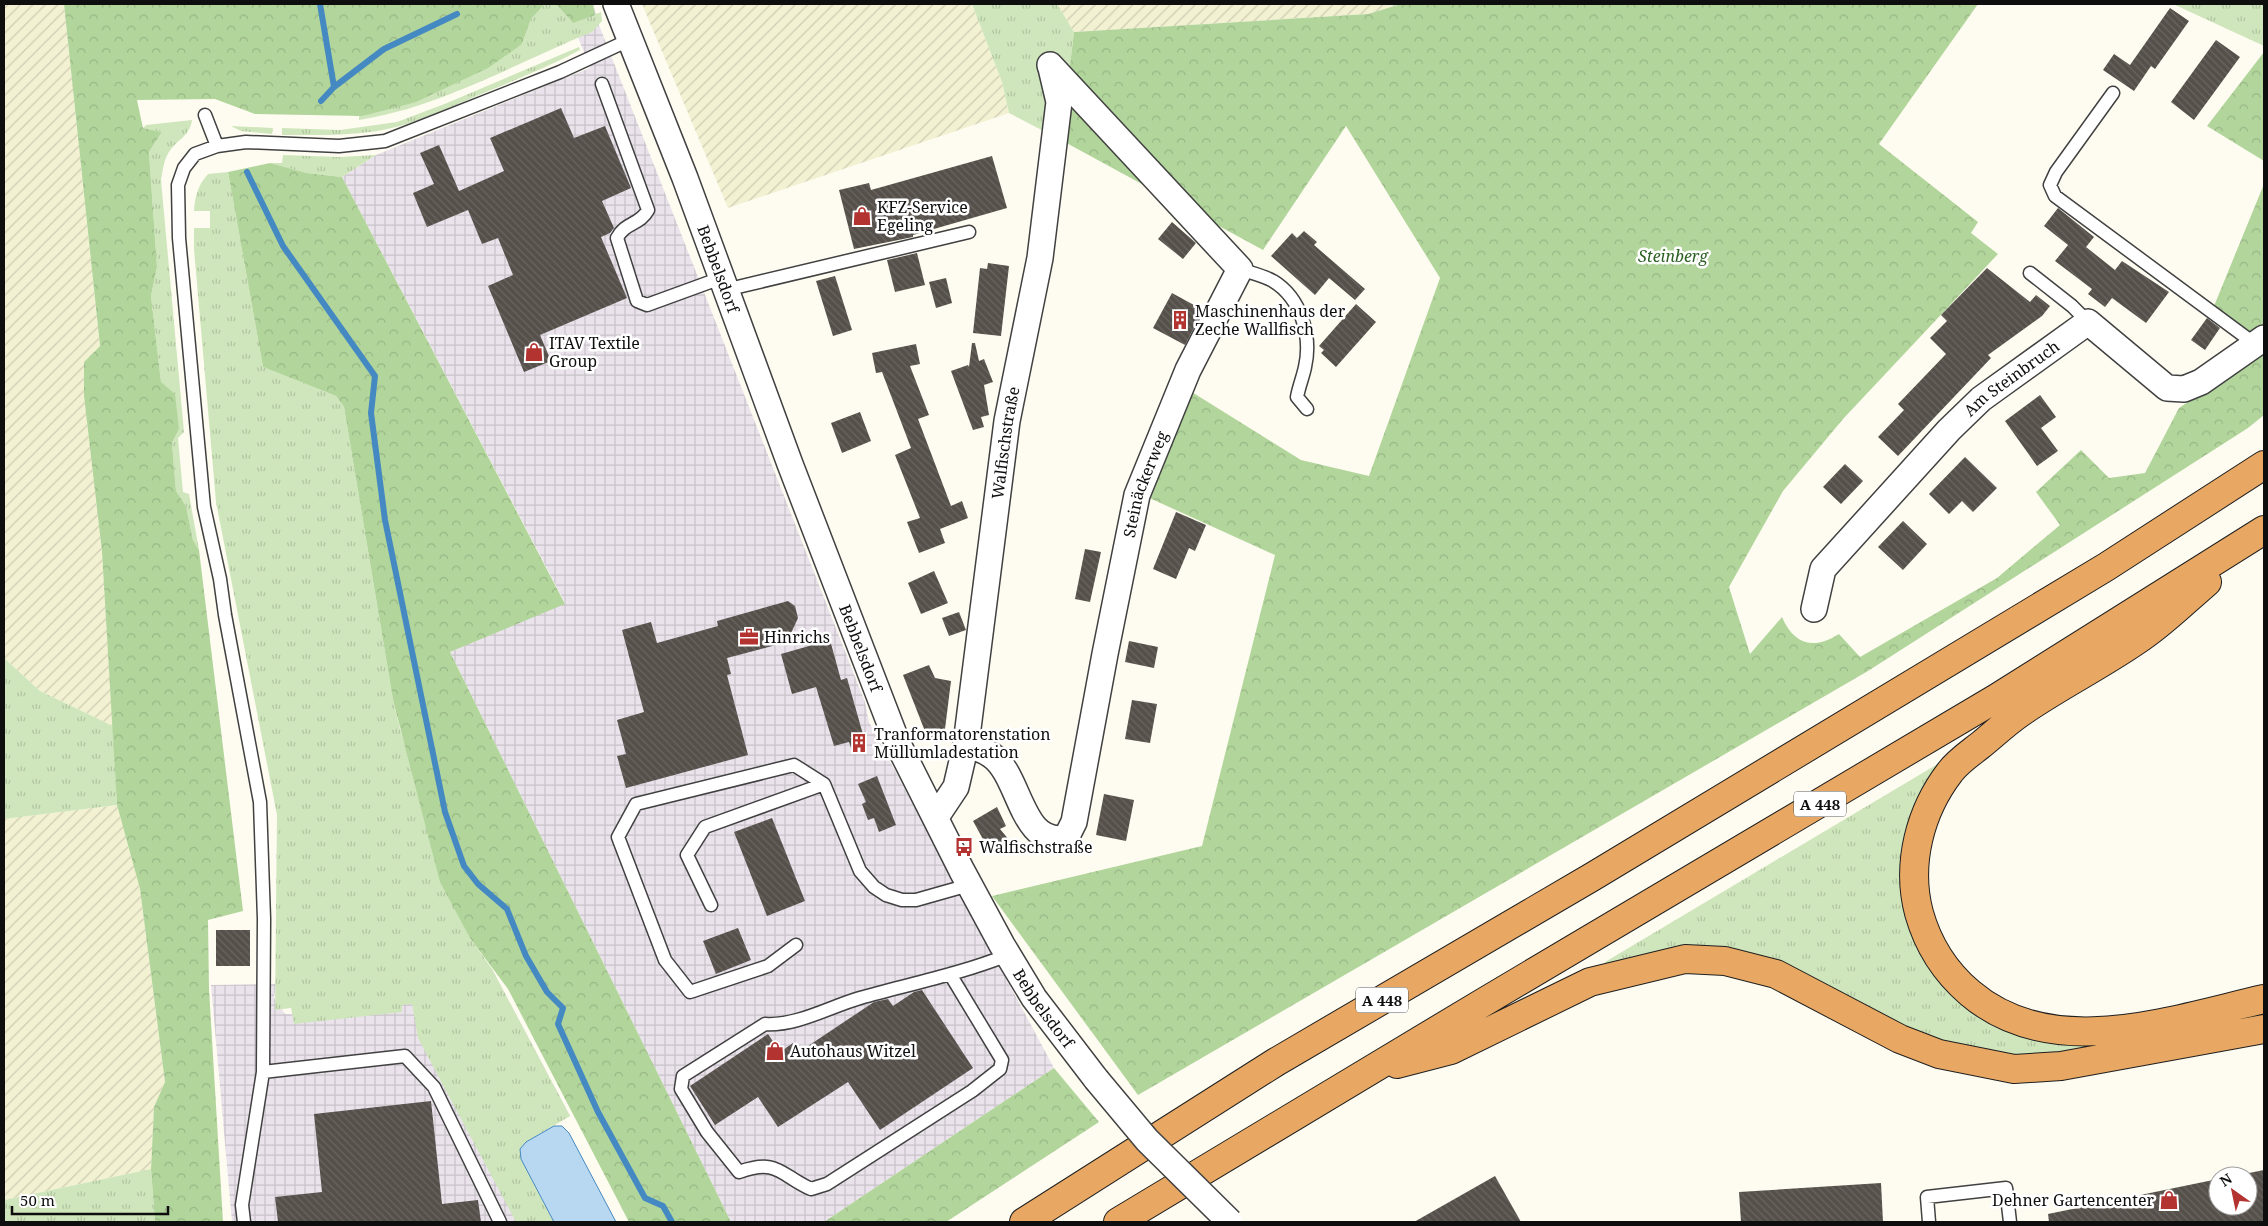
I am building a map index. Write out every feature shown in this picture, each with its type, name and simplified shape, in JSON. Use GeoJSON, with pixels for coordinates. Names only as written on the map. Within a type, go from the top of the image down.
{"type":"FeatureCollection","features":[{"type":"Feature","properties":{"kind":"highway","name":"A 448"},"geometry":{"type":"LineString","coordinates":[[1024,1222],[1276,1062],[1592,877],[2089,578],[2264,465]]}},
{"type":"Feature","properties":{"kind":"highway","name":"A 448"},"geometry":{"type":"LineString","coordinates":[[1118,1222],[1995,699],[2264,530]]}},
{"type":"Feature","properties":{"kind":"highway"},"geometry":{"type":"LineString","coordinates":[[2264,534],[2144,636],[2019,713],[1951,770],[1928,806],[1919,834],[1914,868],[1917,905],[1925,934],[1938,959],[1957,982],[1976,998],[1992,1010],[2019,1022],[2070,1031],[2109,1031],[2175,1020],[2264,999]]}},
{"type":"Feature","properties":{"kind":"highway"},"geometry":{"type":"LineString","coordinates":[[1371,1070],[1451,1050],[1590,982],[1685,959],[1725,961],[1776,974],[1900,1039],[1939,1054],[2014,1069],[2061,1066],[2264,1029]]}},
{"type":"Feature","properties":{"kind":"street","name":"Bebbelsdorf"},"geometry":{"type":"LineString","coordinates":[[616,4],[684,178],[790,464],[898,742],[969,885],[1034,998],[1096,1079],[1147,1140],[1230,1222]]}},
{"type":"Feature","properties":{"kind":"street","name":"Walfischstraße"},"geometry":{"type":"LineString","coordinates":[[936,817],[956,787],[966,744],[1006,421],[1040,258],[1059,102],[1050,65],[1240,270]]}},
{"type":"Feature","properties":{"kind":"street","name":"Steinäckerweg"},"geometry":{"type":"LineString","coordinates":[[966,744],[992,755],[1008,774],[1027,816],[1043,836],[1055,840],[1066,838],[1074,822],[1137,495],[1188,370],[1240,270]]}},
{"type":"Feature","properties":{"kind":"street"},"geometry":{"type":"LineString","coordinates":[[2088,322],[2167,388],[2184,389],[2201,382],[2260,341]]}},
{"type":"Feature","properties":{"kind":"street","name":"Am Steinbruch"},"geometry":{"type":"LineString","coordinates":[[1814,610],[1823,569],[1949,430],[2014,369],[2088,322]]}},
{"type":"Feature","properties":{"kind":"lane"},"geometry":{"type":"LineString","coordinates":[[244,1222],[242,1205],[263,1072],[264,919],[260,802],[220,579],[204,507],[179,238],[178,186],[184,168],[195,154],[217,146],[246,142],[339,146],[385,141],[560,72],[629,40]]}},
{"type":"Feature","properties":{"kind":"lane"},"geometry":{"type":"LineString","coordinates":[[602,84],[648,210],[644,218],[622,228],[617,238],[637,301],[647,305],[723,284],[969,232]]}},
{"type":"Feature","properties":{"kind":"lane"},"geometry":{"type":"LineString","coordinates":[[2113,93],[2056,172],[2050,185],[2054,196],[2260,341]]}},
{"type":"Feature","properties":{"kind":"lane"},"geometry":{"type":"LineString","coordinates":[[205,115],[217,146]]}},
{"type":"Feature","properties":{"kind":"lane"},"geometry":{"type":"LineString","coordinates":[[1240,270],[1261,275],[1273,282],[1292,299],[1301,314],[1306,335],[1307,351],[1297,397],[1307,409]]}},
{"type":"Feature","properties":{"kind":"lane"},"geometry":{"type":"LineString","coordinates":[[2030,273],[2088,322]]}},
{"type":"Feature","properties":{"kind":"lane"},"geometry":{"type":"LineString","coordinates":[[796,945],[768,966],[690,992],[665,960],[618,837],[636,804],[794,765],[824,784],[860,871],[880,891],[902,900],[916,900],[969,885]]}},
{"type":"Feature","properties":{"kind":"lane"},"geometry":{"type":"LineString","coordinates":[[711,905],[687,855],[705,827],[824,784]]}},
{"type":"Feature","properties":{"kind":"lane"},"geometry":{"type":"LineString","coordinates":[[950,974],[1002,1060],[1000,1069],[972,1091],[827,1184],[811,1189],[776,1168],[756,1166],[739,1172],[707,1132],[681,1089],[683,1076],[765,1024],[780,1025],[858,999],[950,974],[980,966],[1008,955]]}},
{"type":"Feature","properties":{"kind":"lane"},"geometry":{"type":"LineString","coordinates":[[263,1072],[406,1056],[434,1087],[500,1222]]}},
{"type":"Feature","properties":{"kind":"lane"},"geometry":{"type":"LineString","coordinates":[[1929,1222],[1927,1197],[2006,1188],[2010,1222]]}},
{"type":"Feature","properties":{"kind":"shaded area"},"geometry":{"type":"Polygon","coordinates":[[[565,4],[593,4],[599,25],[865,702],[869,722],[1054,1068],[824,1222],[731,1222],[450,652],[565,603],[342,177],[376,155],[590,68],[565,4]]]}},
{"type":"Feature","properties":{"kind":"shaded area"},"geometry":{"type":"Polygon","coordinates":[[[492,969],[570,1116],[503,1140],[549,1222],[232,1222],[211,985],[276,984],[274,998],[285,1014],[312,1014],[435,977],[492,969]]]}},
{"type":"Feature","properties":{"kind":"green space"},"geometry":{"type":"Polygon","coordinates":[[[4,4],[64,4],[100,346],[84,362],[84,395],[102,552],[113,726],[40,691],[4,658],[4,4]]]}},
{"type":"Feature","properties":{"kind":"green space"},"geometry":{"type":"Polygon","coordinates":[[[64,4],[545,4],[531,19],[522,44],[488,68],[416,102],[363,116],[255,114],[215,99],[137,100],[143,128],[162,132],[149,152],[157,267],[151,296],[161,382],[175,394],[179,429],[172,443],[176,491],[186,506],[193,540],[199,550],[243,911],[208,920],[209,989],[223,1222],[155,1222],[151,1169],[154,1107],[165,1082],[140,889],[117,805],[102,552],[84,396],[84,362],[100,346],[64,4]]]}},
{"type":"Feature","properties":{"kind":"green space"},"geometry":{"type":"Polygon","coordinates":[[[545,4],[556,4],[573,23],[601,12],[602,21],[592,32],[449,95],[389,114],[359,120],[359,116],[364,116],[522,44],[531,19],[545,4]]]}},
{"type":"Feature","properties":{"kind":"green space"},"geometry":{"type":"Polygon","coordinates":[[[556,4],[593,4],[595,15],[573,23],[556,4]]]}},
{"type":"Feature","properties":{"kind":"green space"},"geometry":{"type":"Polygon","coordinates":[[[642,4],[972,4],[1002,82],[1009,113],[728,208],[642,4]]]}},
{"type":"Feature","properties":{"kind":"green space"},"geometry":{"type":"Polygon","coordinates":[[[972,4],[1057,4],[1074,32],[1061,140],[1009,113],[1002,82],[972,4]]]}},
{"type":"Feature","properties":{"kind":"green space"},"geometry":{"type":"Polygon","coordinates":[[[1057,4],[1401,4],[1368,14],[1074,32],[1057,4]]]}},
{"type":"Feature","properties":{"kind":"green space","name":"Steinberg"},"geometry":{"type":"Polygon","coordinates":[[[1401,4],[1978,4],[1879,144],[1978,222],[1971,233],[1998,254],[1843,419],[1783,491],[1729,587],[1750,654],[1782,617],[1792,634],[1799,639],[1813,643],[1821,642],[1839,634],[1860,657],[1997,578],[2060,525],[2036,492],[2081,450],[2109,478],[2145,473],[2179,408],[2264,351],[2264,415],[2248,428],[1868,671],[1138,1095],[992,896],[1202,846],[1275,555],[1145,496],[1187,389],[1301,460],[1369,476],[1440,278],[1346,126],[1263,250],[1061,140],[1074,32],[1368,14],[1401,4]]]}},
{"type":"Feature","properties":{"kind":"green space"},"geometry":{"type":"Polygon","coordinates":[[[2173,4],[2264,4],[2264,46],[2173,4]]]}},
{"type":"Feature","properties":{"kind":"green space"},"geometry":{"type":"Polygon","coordinates":[[[579,47],[580,50],[534,72],[429,116],[400,126],[385,130],[348,134],[282,135],[282,128],[340,130],[397,122],[579,47]]]}},
{"type":"Feature","properties":{"kind":"green space"},"geometry":{"type":"Polygon","coordinates":[[[2264,52],[2264,161],[2207,126],[2264,52]]]}},
{"type":"Feature","properties":{"kind":"green space"},"geometry":{"type":"Polygon","coordinates":[[[192,120],[187,133],[171,149],[167,156],[161,180],[184,432],[178,438],[183,492],[189,494],[199,550],[193,540],[186,506],[176,491],[172,443],[179,429],[161,382],[151,296],[157,267],[149,152],[162,132],[143,128],[146,125],[192,120]]]}},
{"type":"Feature","properties":{"kind":"green space"},"geometry":{"type":"Polygon","coordinates":[[[231,126],[273,128],[272,134],[241,131],[231,126]]]}},
{"type":"Feature","properties":{"kind":"green space"},"geometry":{"type":"Polygon","coordinates":[[[283,155],[339,157],[376,155],[342,177],[307,173],[270,163],[282,163],[283,155]]]}},
{"type":"Feature","properties":{"kind":"green space"},"geometry":{"type":"Polygon","coordinates":[[[270,163],[307,173],[342,177],[565,604],[450,652],[731,1222],[629,1222],[508,989],[470,938],[440,882],[393,700],[344,407],[336,396],[263,367],[228,172],[270,163]]]}},
{"type":"Feature","properties":{"kind":"green space"},"geometry":{"type":"Polygon","coordinates":[[[228,172],[263,367],[336,396],[344,407],[393,700],[400,729],[456,910],[470,938],[492,969],[570,1116],[526,1142],[521,1159],[554,1222],[516,1222],[418,1038],[412,1004],[402,1005],[402,1012],[294,1024],[291,1008],[275,1010],[277,815],[216,502],[194,249],[194,228],[210,228],[210,211],[194,211],[199,187],[208,174],[228,172]]]}},
{"type":"Feature","properties":{"kind":"green space"},"geometry":{"type":"Polygon","coordinates":[[[2264,184],[2264,348],[2214,306],[2264,184]]]}},
{"type":"Feature","properties":{"kind":"green space"},"geometry":{"type":"Polygon","coordinates":[[[4,658],[40,691],[113,726],[117,805],[4,819],[4,658]]]}},
{"type":"Feature","properties":{"kind":"green space"},"geometry":{"type":"Polygon","coordinates":[[[1941,762],[1924,805],[1918,933],[2016,1028],[2264,1010],[2264,1019],[2014,1060],[1939,1047],[1778,967],[1608,967],[1605,962],[1941,762]]]}},
{"type":"Feature","properties":{"kind":"green space"},"geometry":{"type":"Polygon","coordinates":[[[117,805],[140,889],[165,1082],[154,1107],[151,1169],[4,1200],[4,819],[117,805]]]}},
{"type":"Feature","properties":{"kind":"green space"},"geometry":{"type":"Polygon","coordinates":[[[1054,1068],[1099,1122],[946,1222],[824,1222],[1054,1068]]]}},
{"type":"Feature","properties":{"kind":"green space"},"geometry":{"type":"Polygon","coordinates":[[[151,1169],[155,1222],[4,1222],[4,1200],[151,1169]]]}},
{"type":"Feature","properties":{"kind":"water"},"geometry":{"type":"Polygon","coordinates":[[[554,1126],[562,1126],[569,1133],[616,1222],[554,1222],[521,1159],[520,1149],[526,1142],[554,1126]]]}},
{"type":"Feature","properties":{"kind":"building"},"geometry":{"type":"Polygon","coordinates":[[[2170,8],[2189,21],[2155,69],[2151,66],[2134,91],[2103,70],[2114,54],[2130,65],[2170,8]]]}},
{"type":"Feature","properties":{"kind":"building"},"geometry":{"type":"Polygon","coordinates":[[[2216,40],[2240,57],[2194,120],[2171,102],[2216,40]]]}},
{"type":"Feature","properties":{"kind":"building"},"geometry":{"type":"Polygon","coordinates":[[[561,108],[574,138],[605,126],[631,188],[602,201],[614,228],[610,233],[601,237],[627,298],[540,335],[551,361],[524,372],[488,286],[513,275],[498,238],[482,244],[468,210],[427,227],[413,193],[434,184],[420,153],[439,145],[459,191],[504,171],[490,138],[561,108]]]}},
{"type":"Feature","properties":{"kind":"building"},"geometry":{"type":"Polygon","coordinates":[[[992,156],[1007,208],[913,235],[913,237],[854,249],[839,190],[869,183],[871,190],[992,156]]]}},
{"type":"Feature","properties":{"kind":"building"},"geometry":{"type":"Polygon","coordinates":[[[2058,208],[2094,237],[2086,247],[2115,270],[2122,261],[2169,292],[2146,323],[2112,298],[2105,307],[2088,294],[2092,289],[2055,261],[2068,245],[2044,226],[2058,208]]]}},
{"type":"Feature","properties":{"kind":"building"},"geometry":{"type":"Polygon","coordinates":[[[1172,222],[1196,243],[1183,259],[1158,239],[1172,222]]]}},
{"type":"Feature","properties":{"kind":"building"},"geometry":{"type":"Polygon","coordinates":[[[1304,231],[1317,242],[1314,245],[1365,289],[1355,300],[1329,278],[1315,295],[1271,256],[1292,233],[1297,238],[1304,231]]]}},
{"type":"Feature","properties":{"kind":"building"},"geometry":{"type":"Polygon","coordinates":[[[917,253],[925,285],[895,292],[887,260],[917,253]]]}},
{"type":"Feature","properties":{"kind":"building"},"geometry":{"type":"Polygon","coordinates":[[[988,263],[1009,266],[1001,336],[973,333],[980,268],[987,269],[988,263]]]}},
{"type":"Feature","properties":{"kind":"building"},"geometry":{"type":"Polygon","coordinates":[[[1987,268],[2030,302],[2036,295],[2050,306],[2042,316],[1988,355],[1991,358],[1898,456],[1878,437],[1904,410],[1898,404],[1946,354],[1930,338],[1947,321],[1941,315],[1987,268]]]}},
{"type":"Feature","properties":{"kind":"building"},"geometry":{"type":"Polygon","coordinates":[[[835,276],[852,330],[833,336],[816,281],[835,276]]]}},
{"type":"Feature","properties":{"kind":"building"},"geometry":{"type":"Polygon","coordinates":[[[946,278],[952,303],[936,308],[929,282],[946,278]]]}},
{"type":"Feature","properties":{"kind":"building","name":"Maschinenhaus der Zeche Wallfisch"},"geometry":{"type":"Polygon","coordinates":[[[1172,293],[1203,310],[1185,345],[1153,328],[1172,293]]]}},
{"type":"Feature","properties":{"kind":"building"},"geometry":{"type":"Polygon","coordinates":[[[1356,304],[1376,322],[1336,367],[1321,353],[1324,350],[1319,346],[1356,304]]]}},
{"type":"Feature","properties":{"kind":"building"},"geometry":{"type":"Polygon","coordinates":[[[2207,318],[2220,328],[2205,350],[2191,340],[2207,318]]]}},
{"type":"Feature","properties":{"kind":"building"},"geometry":{"type":"Polygon","coordinates":[[[972,343],[975,343],[979,361],[984,359],[993,382],[984,385],[989,415],[981,417],[984,427],[973,430],[951,371],[968,365],[969,367],[972,343]]]}},
{"type":"Feature","properties":{"kind":"building"},"geometry":{"type":"Polygon","coordinates":[[[916,344],[920,364],[910,366],[929,415],[918,419],[951,506],[962,501],[968,518],[940,529],[945,543],[919,553],[907,522],[920,518],[895,455],[911,448],[882,372],[876,373],[872,353],[916,344]]]}},
{"type":"Feature","properties":{"kind":"building"},"geometry":{"type":"Polygon","coordinates":[[[2040,395],[2056,417],[2041,428],[2058,451],[2037,466],[2005,421],[2040,395]]]}},
{"type":"Feature","properties":{"kind":"building"},"geometry":{"type":"Polygon","coordinates":[[[860,412],[871,441],[842,453],[831,423],[860,412]]]}},
{"type":"Feature","properties":{"kind":"building"},"geometry":{"type":"Polygon","coordinates":[[[1965,457],[1997,488],[1973,512],[1962,501],[1949,514],[1929,494],[1965,457]]]}},
{"type":"Feature","properties":{"kind":"building"},"geometry":{"type":"Polygon","coordinates":[[[1845,464],[1863,481],[1841,504],[1823,487],[1845,464]]]}},
{"type":"Feature","properties":{"kind":"building"},"geometry":{"type":"Polygon","coordinates":[[[1176,512],[1206,525],[1195,551],[1189,548],[1176,579],[1153,569],[1176,512]]]}},
{"type":"Feature","properties":{"kind":"building"},"geometry":{"type":"Polygon","coordinates":[[[1903,521],[1927,544],[1903,570],[1878,547],[1903,521]]]}},
{"type":"Feature","properties":{"kind":"building"},"geometry":{"type":"Polygon","coordinates":[[[1085,549],[1101,552],[1090,602],[1075,599],[1085,549]]]}},
{"type":"Feature","properties":{"kind":"building"},"geometry":{"type":"Polygon","coordinates":[[[934,571],[948,603],[921,614],[908,583],[934,571]]]}},
{"type":"Feature","properties":{"kind":"building"},"geometry":{"type":"Polygon","coordinates":[[[788,601],[795,606],[798,618],[787,642],[727,658],[731,674],[727,675],[748,755],[626,788],[617,756],[626,754],[617,720],[644,712],[622,630],[651,622],[657,643],[718,626],[717,621],[788,601]]]}},
{"type":"Feature","properties":{"kind":"building"},"geometry":{"type":"Polygon","coordinates":[[[959,612],[966,630],[949,636],[942,618],[959,612]]]}},
{"type":"Feature","properties":{"kind":"building"},"geometry":{"type":"Polygon","coordinates":[[[830,640],[841,680],[847,678],[866,745],[852,751],[849,742],[834,746],[816,687],[792,694],[781,654],[830,640]]]}},
{"type":"Feature","properties":{"kind":"building"},"geometry":{"type":"Polygon","coordinates":[[[1129,641],[1158,647],[1154,668],[1125,662],[1129,641]]]}},
{"type":"Feature","properties":{"kind":"building"},"geometry":{"type":"Polygon","coordinates":[[[929,665],[935,678],[951,681],[944,737],[928,739],[903,675],[929,665]]]}},
{"type":"Feature","properties":{"kind":"building"},"geometry":{"type":"Polygon","coordinates":[[[1132,700],[1157,704],[1150,743],[1125,739],[1132,700]]]}},
{"type":"Feature","properties":{"kind":"building"},"geometry":{"type":"Polygon","coordinates":[[[877,776],[896,825],[879,832],[874,818],[868,820],[862,804],[866,802],[858,784],[877,776]]]}},
{"type":"Feature","properties":{"kind":"building"},"geometry":{"type":"Polygon","coordinates":[[[1104,794],[1134,800],[1126,841],[1096,835],[1104,794]]]}},
{"type":"Feature","properties":{"kind":"building"},"geometry":{"type":"Polygon","coordinates":[[[997,807],[1006,826],[1000,829],[1010,841],[990,852],[973,821],[997,807]]]}},
{"type":"Feature","properties":{"kind":"building"},"geometry":{"type":"Polygon","coordinates":[[[772,818],[805,901],[767,916],[734,832],[772,818]]]}},
{"type":"Feature","properties":{"kind":"building"},"geometry":{"type":"Polygon","coordinates":[[[738,928],[751,960],[716,974],[703,941],[738,928]]]}},
{"type":"Feature","properties":{"kind":"building"},"geometry":{"type":"Polygon","coordinates":[[[216,930],[250,930],[250,966],[216,966],[216,930]]]}},
{"type":"Feature","properties":{"kind":"building"},"geometry":{"type":"Polygon","coordinates":[[[922,990],[973,1068],[880,1130],[848,1082],[778,1127],[758,1097],[715,1125],[690,1086],[768,1034],[780,1052],[793,1043],[799,1052],[874,1002],[888,999],[893,1006],[914,992],[922,990]]]}},
{"type":"Feature","properties":{"kind":"building"},"geometry":{"type":"Polygon","coordinates":[[[431,1101],[442,1204],[478,1200],[481,1222],[278,1222],[275,1197],[322,1192],[314,1114],[431,1101]]]}},
{"type":"Feature","properties":{"kind":"building","name":"Dehner Gartencenter"},"geometry":{"type":"Polygon","coordinates":[[[2264,1170],[2264,1222],[2049,1222],[2048,1214],[2208,1181],[2208,1216],[2258,1216],[2258,1171],[2264,1170]]]}},
{"type":"Feature","properties":{"kind":"building"},"geometry":{"type":"Polygon","coordinates":[[[1495,1176],[1521,1222],[1414,1222],[1495,1176]]]}},
{"type":"Feature","properties":{"kind":"building"},"geometry":{"type":"Polygon","coordinates":[[[1881,1183],[1883,1222],[1741,1222],[1739,1192],[1881,1183]]]}},
{"type":"Feature","properties":{"kind":"waterway"},"geometry":{"type":"LineString","coordinates":[[320,4],[334,87],[321,101]]}},
{"type":"Feature","properties":{"kind":"waterway"},"geometry":{"type":"LineString","coordinates":[[334,87],[384,49],[457,14]]}},
{"type":"Feature","properties":{"kind":"waterway"},"geometry":{"type":"LineString","coordinates":[[247,172],[283,246],[375,376],[371,413],[385,520],[445,812],[464,866],[478,884],[507,909],[526,956],[547,992],[563,1008],[558,1024],[598,1112],[645,1198],[663,1206],[672,1222]]}},
{"type":"Feature","properties":{"kind":"place","name":"KFZ-Service Egeling"},"geometry":{"type":"Point","coordinates":[862,216]}},
{"type":"Feature","properties":{"kind":"place","name":"Maschinenhaus der Zeche Wallfisch"},"geometry":{"type":"Point","coordinates":[1180,320]}},
{"type":"Feature","properties":{"kind":"place","name":"ITAV Textile Group"},"geometry":{"type":"Point","coordinates":[534,352]}},
{"type":"Feature","properties":{"kind":"place","name":"Hinrichs"},"geometry":{"type":"Point","coordinates":[749,637]}},
{"type":"Feature","properties":{"kind":"place","name":"Tranformatorenstation Müllumladestation"},"geometry":{"type":"Point","coordinates":[859,743]}},
{"type":"Feature","properties":{"kind":"place","name":"Walfischstraße"},"geometry":{"type":"Point","coordinates":[964,847]}},
{"type":"Feature","properties":{"kind":"place","name":"Autohaus Witzel"},"geometry":{"type":"Point","coordinates":[775,1051]}},
{"type":"Feature","properties":{"kind":"place","name":"Dehner Gartencenter"},"geometry":{"type":"Point","coordinates":[2169,1200]}}]}
